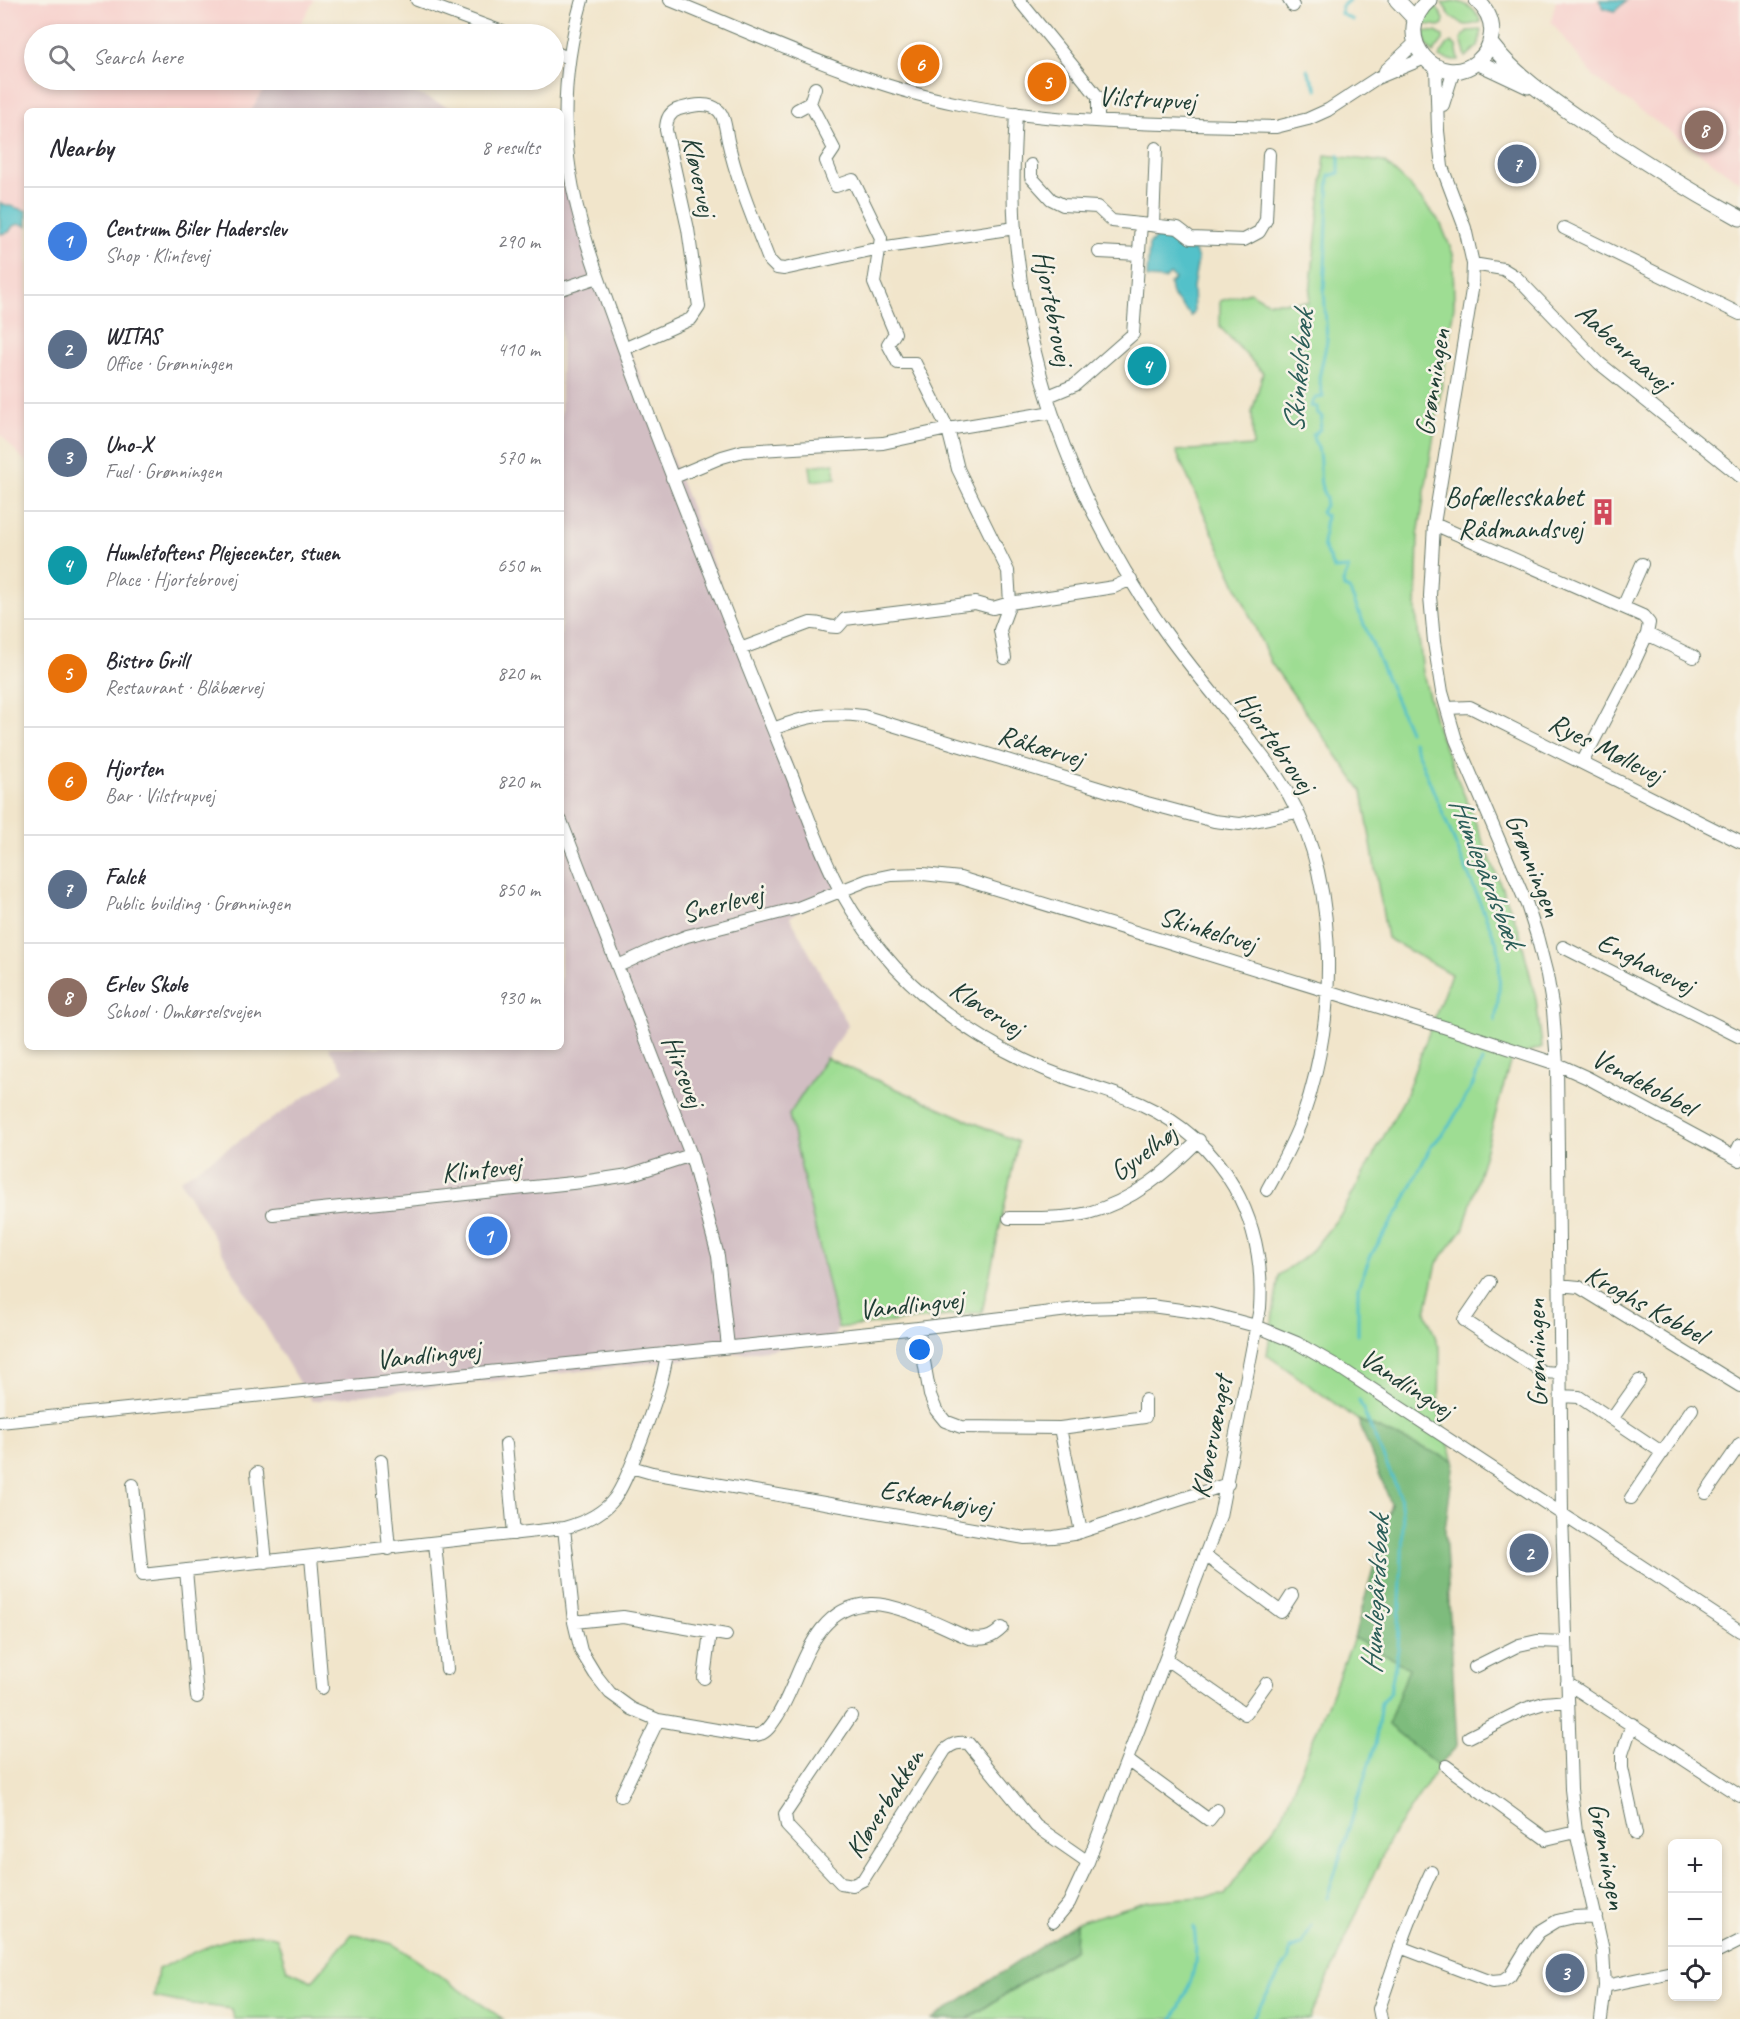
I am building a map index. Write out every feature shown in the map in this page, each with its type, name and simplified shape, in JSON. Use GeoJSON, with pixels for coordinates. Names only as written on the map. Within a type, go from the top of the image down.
{"type":"FeatureCollection","features":[{"type":"Feature","properties":{"kind":"main road"},"geometry":{"type":"LineString","coordinates":[[1397,0],[1416,19]]}},
{"type":"Feature","properties":{"kind":"main road"},"geometry":{"type":"LineString","coordinates":[[1429,0],[1419,11],[1416,19],[1415,43],[1430,62],[1454,70],[1466,68],[1476,62],[1490,43],[1491,23],[1481,2]]}},
{"type":"Feature","properties":{"kind":"main road"},"geometry":{"type":"LineString","coordinates":[[1490,43],[1539,91]]}},
{"type":"Feature","properties":{"kind":"main road"},"geometry":{"type":"LineString","coordinates":[[1476,62],[1539,91],[1681,185],[1740,218]]}},
{"type":"Feature","properties":{"kind":"street"},"geometry":{"type":"LineString","coordinates":[[417,0],[481,24]]}},
{"type":"Feature","properties":{"kind":"street","name":"Kløvervej"},"geometry":{"type":"LineString","coordinates":[[582,0],[568,58],[565,104],[570,172],[578,213],[598,277],[672,478],[840,890],[868,933],[894,965],[923,995],[956,1021],[986,1041],[1037,1066],[1137,1102],[1163,1114],[1199,1140],[1224,1170],[1240,1198],[1258,1248],[1261,1282],[1256,1326]]}},
{"type":"Feature","properties":{"kind":"street","name":"Vilstrupvej"},"geometry":{"type":"LineString","coordinates":[[670,0],[847,71],[902,89],[959,104],[1016,113],[1098,120],[1276,127],[1308,119],[1328,110],[1377,78],[1415,43]]}},
{"type":"Feature","properties":{"kind":"street"},"geometry":{"type":"LineString","coordinates":[[1019,0],[1098,98],[1098,120]]}},
{"type":"Feature","properties":{"kind":"street"},"geometry":{"type":"LineString","coordinates":[[564,56],[568,58]]}},
{"type":"Feature","properties":{"kind":"street","name":"Vilstrupvej"},"geometry":{"type":"LineString","coordinates":[[1377,78],[1430,62]]}},
{"type":"Feature","properties":{"kind":"street","name":"Grønningen"},"geometry":{"type":"LineString","coordinates":[[1430,62],[1442,166],[1465,228],[1473,264],[1472,290],[1434,524],[1430,596],[1434,642],[1442,692],[1456,740],[1527,905],[1547,975],[1553,1010],[1557,1064],[1562,1514],[1570,1789],[1576,1832],[1603,1950],[1605,1986],[1601,2019]]}},
{"type":"Feature","properties":{"kind":"street","name":"Grønningen"},"geometry":{"type":"LineString","coordinates":[[1438,120],[1454,70]]}},
{"type":"Feature","properties":{"kind":"street"},"geometry":{"type":"LineString","coordinates":[[797,110],[810,103],[815,88]]}},
{"type":"Feature","properties":{"kind":"street"},"geometry":{"type":"LineString","coordinates":[[810,103],[834,149],[826,162],[836,186],[853,180],[880,238],[874,283],[896,333],[888,344],[898,363],[915,363],[948,429],[958,469],[1008,571],[1010,603],[1000,630],[1005,658]]}},
{"type":"Feature","properties":{"kind":"street","name":"Kløvervej"},"geometry":{"type":"LineString","coordinates":[[624,349],[691,319],[699,307],[687,229],[666,130],[670,114],[677,110],[704,105],[712,106],[722,114],[733,166],[769,260],[777,268],[784,269],[880,248]]}},
{"type":"Feature","properties":{"kind":"street","name":"Hjortebrovej"},"geometry":{"type":"LineString","coordinates":[[1016,113],[1015,228],[1021,281],[1052,412],[1072,466],[1094,513],[1159,624],[1278,778],[1297,812],[1314,854],[1323,895],[1328,937],[1324,1035],[1302,1117],[1267,1190]]}},
{"type":"Feature","properties":{"kind":"street","name":"Hjortebrovej"},"geometry":{"type":"LineString","coordinates":[[1048,396],[1074,385],[1133,334],[1139,254],[1147,225],[1156,148]]}},
{"type":"Feature","properties":{"kind":"street","name":"Hjortebrovej"},"geometry":{"type":"LineString","coordinates":[[1031,165],[1031,177],[1051,199],[1063,205],[1097,207],[1112,221],[1178,228],[1191,238],[1244,240],[1259,232],[1266,220],[1269,154]]}},
{"type":"Feature","properties":{"kind":"street","name":"Hjortebrovej"},"geometry":{"type":"LineString","coordinates":[[880,248],[1015,228]]}},
{"type":"Feature","properties":{"kind":"street"},"geometry":{"type":"LineString","coordinates":[[1564,228],[1740,314]]}},
{"type":"Feature","properties":{"kind":"street","name":"Hjortebrovej"},"geometry":{"type":"LineString","coordinates":[[1099,252],[1139,254]]}},
{"type":"Feature","properties":{"kind":"street","name":"Aabenraavej"},"geometry":{"type":"LineString","coordinates":[[1473,264],[1503,269],[1516,277],[1599,363],[1740,476]]}},
{"type":"Feature","properties":{"kind":"street"},"geometry":{"type":"LineString","coordinates":[[564,288],[598,277]]}},
{"type":"Feature","properties":{"kind":"street"},"geometry":{"type":"LineString","coordinates":[[672,478],[722,457],[743,451],[883,443],[948,429],[1052,412]]}},
{"type":"Feature","properties":{"kind":"street"},"geometry":{"type":"LineString","coordinates":[[1434,524],[1643,616],[1649,623],[1647,634],[1582,763]]}},
{"type":"Feature","properties":{"kind":"street"},"geometry":{"type":"LineString","coordinates":[[1623,607],[1642,564]]}},
{"type":"Feature","properties":{"kind":"street"},"geometry":{"type":"LineString","coordinates":[[740,649],[810,623],[819,622],[828,628],[838,627],[845,619],[975,603],[993,608],[1010,603],[1114,587],[1131,579]]}},
{"type":"Feature","properties":{"kind":"street"},"geometry":{"type":"LineString","coordinates":[[1647,634],[1694,657]]}},
{"type":"Feature","properties":{"kind":"street","name":"Ryes Møllevej"},"geometry":{"type":"LineString","coordinates":[[1448,708],[1470,707],[1740,842]]}},
{"type":"Feature","properties":{"kind":"street","name":"Råkærvej"},"geometry":{"type":"LineString","coordinates":[[773,729],[798,719],[824,714],[863,716],[1146,803],[1214,821],[1240,824],[1297,812]]}},
{"type":"Feature","properties":{"kind":"street","name":"Hirsevej"},"geometry":{"type":"LineString","coordinates":[[564,830],[691,1155],[718,1256],[728,1347]]}},
{"type":"Feature","properties":{"kind":"street","name":"Skinkelsvej"},"geometry":{"type":"LineString","coordinates":[[840,890],[868,880],[892,875],[923,874],[960,878],[1326,990],[1557,1064]]}},
{"type":"Feature","properties":{"kind":"street","name":"Snerlevej"},"geometry":{"type":"LineString","coordinates":[[618,966],[687,936],[798,908],[840,890]]}},
{"type":"Feature","properties":{"kind":"street","name":"Enghavevej"},"geometry":{"type":"LineString","coordinates":[[1563,947],[1740,1037]]}},
{"type":"Feature","properties":{"kind":"street","name":"Vendekobbel"},"geometry":{"type":"LineString","coordinates":[[1557,1064],[1588,1078],[1737,1158]]}},
{"type":"Feature","properties":{"kind":"street","name":"Gyvelhøj"},"geometry":{"type":"LineString","coordinates":[[1009,1218],[1054,1217],[1088,1213],[1125,1199],[1154,1181],[1199,1140]]}},
{"type":"Feature","properties":{"kind":"street"},"geometry":{"type":"LineString","coordinates":[[1737,1158],[1740,1145]]}},
{"type":"Feature","properties":{"kind":"street","name":"Klintevej"},"geometry":{"type":"LineString","coordinates":[[273,1214],[579,1183],[629,1175],[691,1155]]}},
{"type":"Feature","properties":{"kind":"street"},"geometry":{"type":"LineString","coordinates":[[1490,1282],[1464,1320],[1543,1372],[1560,1373]]}},
{"type":"Feature","properties":{"kind":"street","name":"Kroghs Kobbel"},"geometry":{"type":"LineString","coordinates":[[1559,1284],[1579,1287],[1740,1386]]}},
{"type":"Feature","properties":{"kind":"street","name":"Vandlingvej"},"geometry":{"type":"LineString","coordinates":[[0,1422],[918,1328],[1085,1308],[1151,1306],[1211,1314],[1256,1326],[1297,1343],[1337,1366],[1740,1631]]}},
{"type":"Feature","properties":{"kind":"street","name":"Kløvervænget"},"geometry":{"type":"LineString","coordinates":[[1053,1922],[1069,1903],[1088,1862],[1220,1516],[1256,1326]]}},
{"type":"Feature","properties":{"kind":"street"},"geometry":{"type":"LineString","coordinates":[[918,1328],[930,1395],[936,1410],[945,1421],[961,1427],[1060,1428],[1145,1418],[1145,1400]]}},
{"type":"Feature","properties":{"kind":"street"},"geometry":{"type":"LineString","coordinates":[[132,1485],[142,1575],[564,1528],[589,1519],[615,1498],[631,1467],[663,1380],[667,1353]]}},
{"type":"Feature","properties":{"kind":"street"},"geometry":{"type":"LineString","coordinates":[[1612,1419],[1639,1381]]}},
{"type":"Feature","properties":{"kind":"street"},"geometry":{"type":"LineString","coordinates":[[1561,1396],[1579,1397],[1663,1453]]}},
{"type":"Feature","properties":{"kind":"street"},"geometry":{"type":"LineString","coordinates":[[1631,1498],[1692,1409]]}},
{"type":"Feature","properties":{"kind":"street"},"geometry":{"type":"LineString","coordinates":[[1060,1428],[1081,1532]]}},
{"type":"Feature","properties":{"kind":"street"},"geometry":{"type":"LineString","coordinates":[[506,1444],[514,1534]]}},
{"type":"Feature","properties":{"kind":"street"},"geometry":{"type":"LineString","coordinates":[[1706,1493],[1740,1444]]}},
{"type":"Feature","properties":{"kind":"street"},"geometry":{"type":"LineString","coordinates":[[381,1461],[389,1549]]}},
{"type":"Feature","properties":{"kind":"street","name":"Eskærhøjvej"},"geometry":{"type":"LineString","coordinates":[[631,1467],[652,1473],[1025,1538],[1054,1538],[1081,1532],[1227,1484]]}},
{"type":"Feature","properties":{"kind":"street"},"geometry":{"type":"LineString","coordinates":[[257,1473],[266,1562]]}},
{"type":"Feature","properties":{"kind":"street"},"geometry":{"type":"LineString","coordinates":[[564,1528],[574,1622],[581,1651],[595,1674],[610,1692],[632,1709],[658,1720],[746,1735],[760,1734],[770,1727],[780,1712],[817,1634],[830,1619],[858,1606],[868,1604],[889,1606],[969,1638],[982,1639],[994,1636],[1002,1628]]}},
{"type":"Feature","properties":{"kind":"street"},"geometry":{"type":"LineString","coordinates":[[435,1542],[447,1669]]}},
{"type":"Feature","properties":{"kind":"street"},"geometry":{"type":"LineString","coordinates":[[1206,1556],[1281,1612],[1292,1595]]}},
{"type":"Feature","properties":{"kind":"street"},"geometry":{"type":"LineString","coordinates":[[311,1557],[322,1688]]}},
{"type":"Feature","properties":{"kind":"street"},"geometry":{"type":"LineString","coordinates":[[186,1570],[197,1697]]}},
{"type":"Feature","properties":{"kind":"street"},"geometry":{"type":"LineString","coordinates":[[574,1622],[623,1617],[726,1635]]}},
{"type":"Feature","properties":{"kind":"street"},"geometry":{"type":"LineString","coordinates":[[705,1678],[710,1632]]}},
{"type":"Feature","properties":{"kind":"street"},"geometry":{"type":"LineString","coordinates":[[1475,1667],[1519,1645],[1537,1641],[1566,1642]]}},
{"type":"Feature","properties":{"kind":"street"},"geometry":{"type":"LineString","coordinates":[[1166,1659],[1245,1714],[1267,1683]]}},
{"type":"Feature","properties":{"kind":"street"},"geometry":{"type":"LineString","coordinates":[[1567,1683],[1740,1796]]}},
{"type":"Feature","properties":{"kind":"street"},"geometry":{"type":"LineString","coordinates":[[1469,1737],[1526,1709],[1544,1703],[1568,1701]]}},
{"type":"Feature","properties":{"kind":"street","name":"Kløverbakken"},"geometry":{"type":"LineString","coordinates":[[851,1716],[784,1814],[787,1826],[841,1882],[853,1885],[863,1880],[945,1749],[958,1742],[968,1743],[1036,1826],[1088,1862]]}},
{"type":"Feature","properties":{"kind":"street"},"geometry":{"type":"LineString","coordinates":[[621,1796],[658,1720]]}},
{"type":"Feature","properties":{"kind":"street"},"geometry":{"type":"LineString","coordinates":[[1632,1724],[1622,1754],[1622,1768],[1636,1834]]}},
{"type":"Feature","properties":{"kind":"street"},"geometry":{"type":"LineString","coordinates":[[1127,1760],[1209,1820],[1216,1810]]}},
{"type":"Feature","properties":{"kind":"street"},"geometry":{"type":"LineString","coordinates":[[1446,1766],[1546,1839],[1576,1832]]}},
{"type":"Feature","properties":{"kind":"street"},"geometry":{"type":"LineString","coordinates":[[1382,2019],[1379,2009],[1414,1909],[1431,1872]]}},
{"type":"Feature","properties":{"kind":"street"},"geometry":{"type":"LineString","coordinates":[[1400,1947],[1492,1982],[1503,1981],[1510,1976],[1539,1932],[1557,1921],[1596,1916]]}},
{"type":"Feature","properties":{"kind":"street"},"geometry":{"type":"LineString","coordinates":[[1722,1950],[1740,1941]]}},
{"type":"Feature","properties":{"kind":"street"},"geometry":{"type":"LineString","coordinates":[[1605,1986],[1668,1973]]}},
{"type":"Feature","properties":{"kind":"shaded area"},"geometry":{"type":"Polygon","coordinates":[[[0,0],[314,0],[301,24],[24,24],[24,90],[263,90],[253,108],[24,108],[24,460],[0,434],[0,0]]]}},
{"type":"Feature","properties":{"kind":"shaded area"},"geometry":{"type":"Polygon","coordinates":[[[1556,0],[1740,0],[1740,182],[1595,78],[1551,22],[1556,0]]]}},
{"type":"Feature","properties":{"kind":"shaded area"},"geometry":{"type":"Polygon","coordinates":[[[263,90],[409,90],[451,108],[253,108],[263,90]]]}},
{"type":"Feature","properties":{"kind":"shaded area"},"geometry":{"type":"Polygon","coordinates":[[[564,182],[838,885],[790,917],[848,1025],[789,1115],[838,1328],[831,1343],[312,1401],[299,1383],[180,1180],[344,1071],[330,1050],[564,1050],[564,182]]]}},
{"type":"Feature","properties":{"kind":"green space"},"geometry":{"type":"Polygon","coordinates":[[[1453,1],[1470,7],[1481,22],[1465,25],[1452,18],[1442,3],[1453,1]]]}},
{"type":"Feature","properties":{"kind":"green space"},"geometry":{"type":"Polygon","coordinates":[[[1436,6],[1444,19],[1443,24],[1439,26],[1423,24],[1427,16],[1436,6]]]}},
{"type":"Feature","properties":{"kind":"green space"},"geometry":{"type":"Polygon","coordinates":[[[1482,30],[1478,46],[1466,57],[1461,39],[1467,31],[1482,30]]]}},
{"type":"Feature","properties":{"kind":"green space"},"geometry":{"type":"Polygon","coordinates":[[[1423,31],[1436,32],[1443,36],[1443,40],[1433,53],[1427,46],[1423,31]]]}},
{"type":"Feature","properties":{"kind":"green space"},"geometry":{"type":"Polygon","coordinates":[[[1451,42],[1456,46],[1459,60],[1439,57],[1451,42]]]}},
{"type":"Feature","properties":{"kind":"green space"},"geometry":{"type":"Polygon","coordinates":[[[1325,155],[1384,162],[1410,186],[1440,222],[1453,254],[1454,306],[1418,536],[1416,612],[1423,673],[1437,728],[1519,930],[1536,999],[1542,1047],[1511,1059],[1464,1228],[1437,1263],[1426,1312],[1440,1350],[1439,1413],[1454,1461],[1358,1420],[1267,1355],[1279,1275],[1310,1253],[1342,1213],[1404,1099],[1451,974],[1387,938],[1362,791],[1271,663],[1176,451],[1253,446],[1252,412],[1263,373],[1220,327],[1220,301],[1250,292],[1267,302],[1309,302],[1325,155]]]}},
{"type":"Feature","properties":{"kind":"green space"},"geometry":{"type":"Polygon","coordinates":[[[834,463],[836,478],[812,481],[810,466],[834,463]]]}},
{"type":"Feature","properties":{"kind":"green space"},"geometry":{"type":"Polygon","coordinates":[[[826,1058],[1018,1142],[982,1312],[838,1328],[789,1115],[826,1058]]]}},
{"type":"Feature","properties":{"kind":"green space"},"geometry":{"type":"Polygon","coordinates":[[[1358,1420],[1454,1461],[1445,1530],[1457,1746],[1439,1766],[1388,1725],[1409,1668],[1354,1638],[1391,1504],[1358,1420]]]}},
{"type":"Feature","properties":{"kind":"green space"},"geometry":{"type":"Polygon","coordinates":[[[1354,1638],[1410,1668],[1388,1725],[1439,1766],[1389,1840],[1310,2019],[968,2019],[1075,1949],[1076,1923],[1148,1901],[1225,1895],[1282,1816],[1354,1638]]]}},
{"type":"Feature","properties":{"kind":"green space"},"geometry":{"type":"Polygon","coordinates":[[[1076,1923],[1075,1949],[967,2019],[932,2019],[1076,1923]]]}},
{"type":"Feature","properties":{"kind":"green space"},"geometry":{"type":"Polygon","coordinates":[[[352,1934],[393,1944],[503,2019],[234,2019],[232,2009],[154,1997],[158,1969],[201,1949],[248,1935],[277,1938],[287,1970],[312,1981],[352,1934]]]}},
{"type":"Feature","properties":{"kind":"water"},"geometry":{"type":"Polygon","coordinates":[[[1599,0],[1627,0],[1615,11],[1604,8],[1599,0]]]}},
{"type":"Feature","properties":{"kind":"water"},"geometry":{"type":"Polygon","coordinates":[[[0,203],[24,210],[24,225],[13,226],[9,232],[0,234],[0,203]]]}},
{"type":"Feature","properties":{"kind":"water"},"geometry":{"type":"Polygon","coordinates":[[[1156,237],[1192,244],[1198,259],[1193,287],[1194,312],[1191,316],[1172,295],[1170,284],[1175,279],[1170,274],[1165,279],[1147,278],[1149,245],[1156,237]]]}},
{"type":"Feature","properties":{"kind":"waterway","name":"Skinkelsbæk"},"geometry":{"type":"LineString","coordinates":[[1349,0],[1342,6],[1341,14],[1353,20]]}},
{"type":"Feature","properties":{"kind":"waterway","name":"Skinkelsbæk"},"geometry":{"type":"LineString","coordinates":[[1307,70],[1317,90]]}},
{"type":"Feature","properties":{"kind":"waterway","name":"Skinkelsbæk"},"geometry":{"type":"LineString","coordinates":[[1339,155],[1339,173],[1329,176],[1324,290],[1327,341],[1319,378],[1323,397],[1315,398],[1311,406],[1317,407],[1317,412],[1322,417],[1320,429],[1313,435],[1318,448],[1321,486],[1326,498],[1321,512],[1326,515],[1323,545],[1334,569],[1349,568],[1343,582],[1344,587],[1349,589],[1409,731]]}},
{"type":"Feature","properties":{"kind":"waterway","name":"Humlegårdsbæk"},"geometry":{"type":"LineString","coordinates":[[1413,742],[1498,946],[1500,984],[1495,1021]]}},
{"type":"Feature","properties":{"kind":"waterway","name":"Humlegårdsbæk"},"geometry":{"type":"LineString","coordinates":[[1358,1335],[1358,1288],[1371,1255],[1401,1207],[1430,1148],[1449,1126],[1473,1084],[1482,1061]]}},
{"type":"Feature","properties":{"kind":"waterway","name":"Humlegårdsbæk"},"geometry":{"type":"LineString","coordinates":[[1327,1898],[1375,1745],[1381,1703],[1390,1692],[1398,1649],[1403,1522],[1400,1496],[1359,1400]]}},
{"type":"Feature","properties":{"kind":"waterway","name":"Humlegårdsbæk"},"geometry":{"type":"LineString","coordinates":[[1252,2019],[1289,1958],[1290,1949],[1302,1944],[1312,1925]]}},
{"type":"Feature","properties":{"kind":"waterway"},"geometry":{"type":"LineString","coordinates":[[1173,2019],[1185,1996],[1195,1965],[1194,1927]]}},
{"type":"Feature","properties":{"kind":"place","name":"Hjorten"},"geometry":{"type":"Point","coordinates":[920,64]}},
{"type":"Feature","properties":{"kind":"place","name":"Bistro Grill"},"geometry":{"type":"Point","coordinates":[1047,82]}},
{"type":"Feature","properties":{"kind":"place","name":"Erlev Skole"},"geometry":{"type":"Point","coordinates":[1704,130]}},
{"type":"Feature","properties":{"kind":"place","name":"Falck"},"geometry":{"type":"Point","coordinates":[1517,164]}},
{"type":"Feature","properties":{"kind":"place","name":"Humletoftens Plejecenter, stuen"},"geometry":{"type":"Point","coordinates":[1147,366]}},
{"type":"Feature","properties":{"kind":"place","name":"Bofællesskabet Rådmandsvej"},"geometry":{"type":"Point","coordinates":[1603,512]}},
{"type":"Feature","properties":{"kind":"place","name":"Centrum Biler Haderslev"},"geometry":{"type":"Point","coordinates":[488,1236]}},
{"type":"Feature","properties":{"kind":"place","name":"WITAS"},"geometry":{"type":"Point","coordinates":[1529,1553]}},
{"type":"Feature","properties":{"kind":"place","name":"Uno-X"},"geometry":{"type":"Point","coordinates":[1565,1973]}}]}
